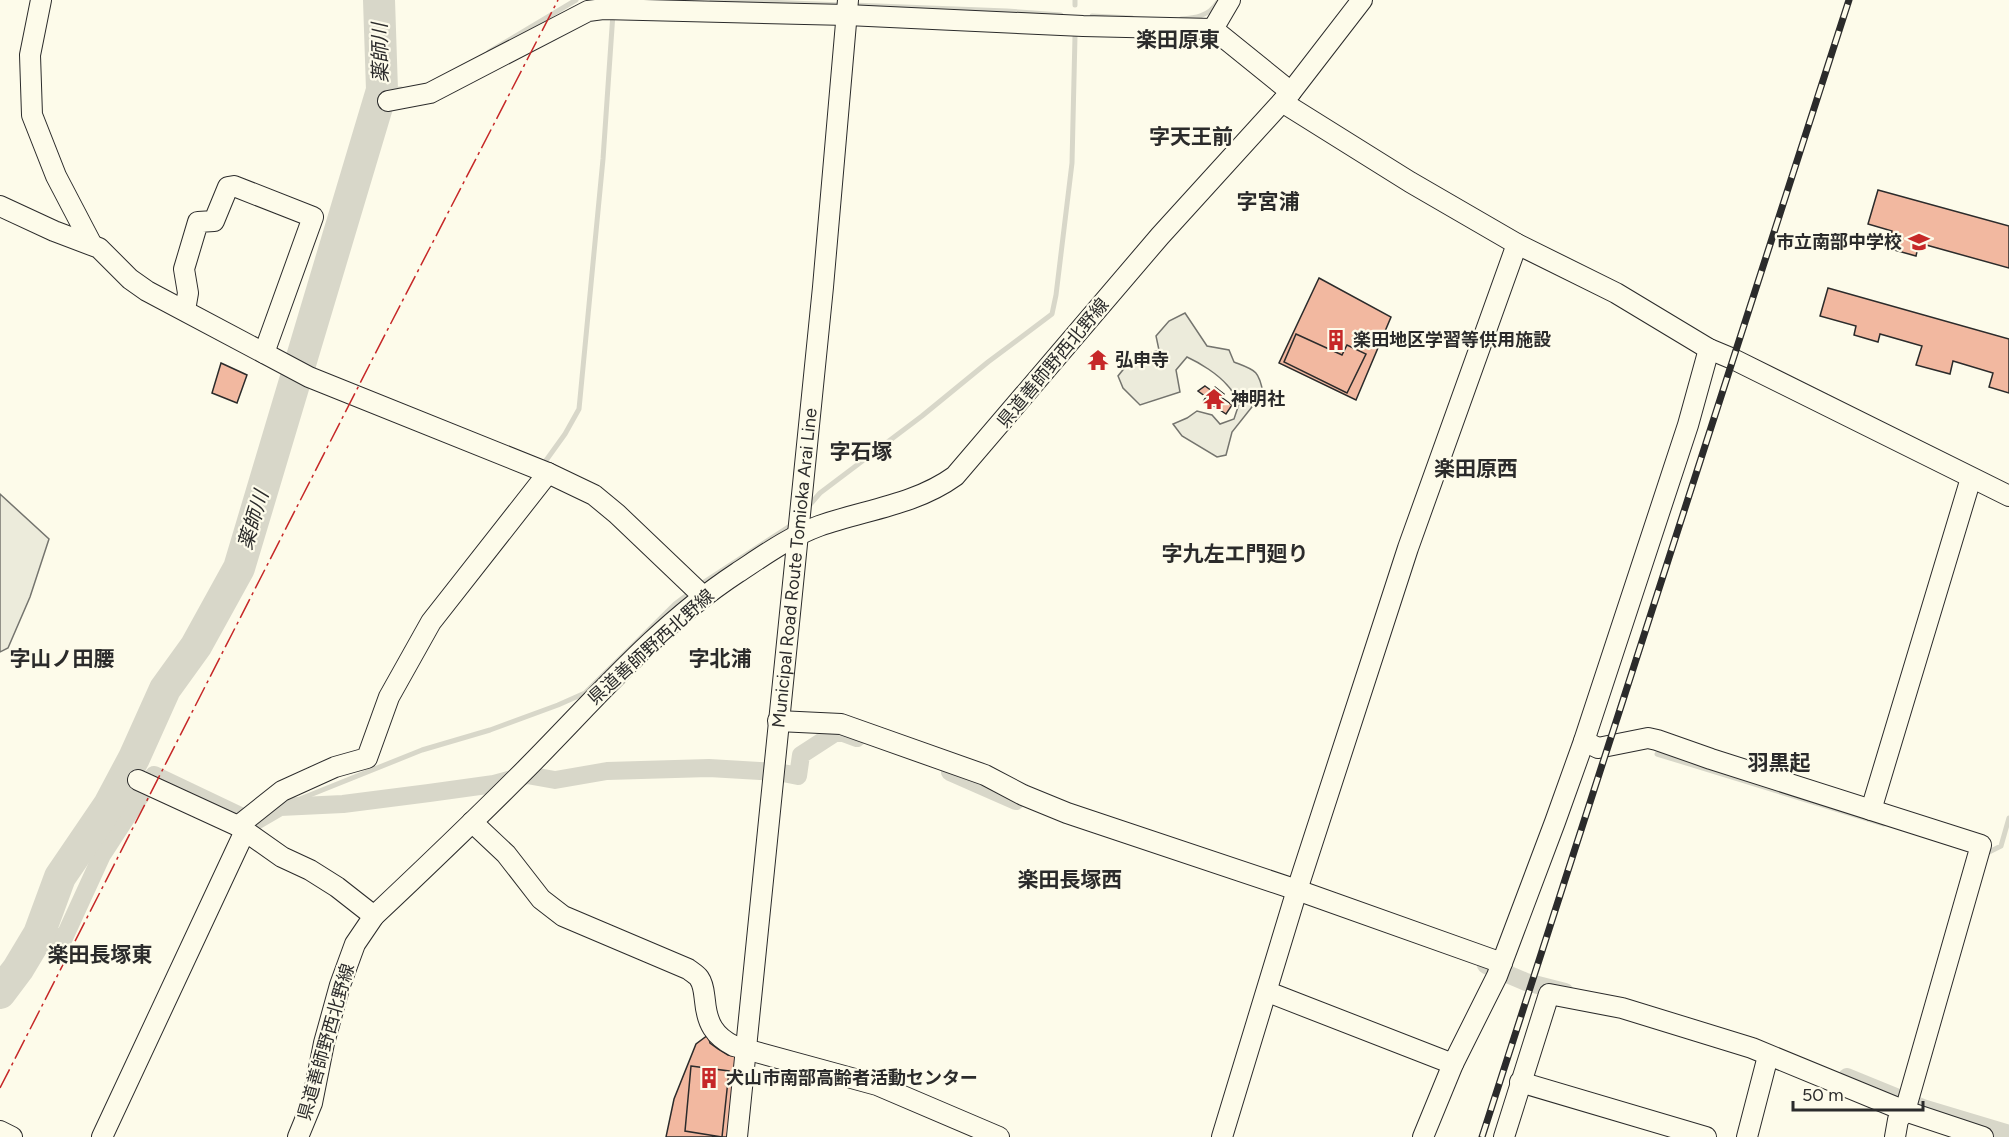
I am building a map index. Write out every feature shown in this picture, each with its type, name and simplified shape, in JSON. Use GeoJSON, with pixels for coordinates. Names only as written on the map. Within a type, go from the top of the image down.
{"type":"FeatureCollection","features":[{"type":"Feature","properties":{"kind":"street"},"geometry":{"type":"LineString","coordinates":[[41,0],[30,56],[32,115],[56,176],[91,243]]}},
{"type":"Feature","properties":{"kind":"street"},"geometry":{"type":"LineString","coordinates":[[1214,29],[1230,0]]}},
{"type":"Feature","properties":{"kind":"street","name":"県道善師野西北野線"},"geometry":{"type":"LineString","coordinates":[[298,1137],[312,1103],[324,1043],[340,986],[355,944],[374,916],[524,771],[697,590],[798,534],[918,496],[942,486],[955,476],[1160,236],[1287,97],[1362,0]]}},
{"type":"Feature","properties":{"kind":"street"},"geometry":{"type":"LineString","coordinates":[[388,101],[430,93],[588,11],[603,9],[848,8],[1083,26],[1214,29],[1287,97],[1410,182],[1517,244],[1616,293],[1709,349],[2009,496]]}},
{"type":"Feature","properties":{"kind":"street","name":"Municipal Road Route Tomioka Arai Line"},"geometry":{"type":"LineString","coordinates":[[737,1137],[823,287],[848,8]]}},
{"type":"Feature","properties":{"kind":"street"},"geometry":{"type":"LineString","coordinates":[[185,310],[188,293],[184,269],[198,222],[214,221],[228,187],[234,186],[314,217],[264,353]]}},
{"type":"Feature","properties":{"kind":"street"},"geometry":{"type":"LineString","coordinates":[[0,206],[54,231],[91,243],[138,285],[309,377],[540,470],[594,495],[697,590]]}},
{"type":"Feature","properties":{"kind":"street"},"geometry":{"type":"LineString","coordinates":[[1222,1137],[1268,993],[1295,897],[1408,548],[1517,244]]}},
{"type":"Feature","properties":{"kind":"street"},"geometry":{"type":"LineString","coordinates":[[1423,1137],[1453,1064],[1500,969],[1584,741],[1688,425],[1709,349]]}},
{"type":"Feature","properties":{"kind":"street"},"geometry":{"type":"LineString","coordinates":[[102,1137],[212,906],[245,824],[282,791],[335,767],[367,758],[389,698],[430,622],[540,470]]}},
{"type":"Feature","properties":{"kind":"street"},"geometry":{"type":"LineString","coordinates":[[1872,810],[1971,478]]}},
{"type":"Feature","properties":{"kind":"street"},"geometry":{"type":"LineString","coordinates":[[778,721],[841,724],[985,776],[1067,813],[1500,969]]}},
{"type":"Feature","properties":{"kind":"street"},"geometry":{"type":"LineString","coordinates":[[1584,741],[1598,747],[1648,738],[1657,740],[1872,810],[1979,853],[1905,1110],[1898,1120],[1895,1137]]}},
{"type":"Feature","properties":{"kind":"street"},"geometry":{"type":"LineString","coordinates":[[138,780],[245,824],[282,857],[310,870],[337,887],[374,916]]}},
{"type":"Feature","properties":{"kind":"street"},"geometry":{"type":"LineString","coordinates":[[472,822],[506,854],[541,899],[563,916],[688,969],[699,978],[703,988],[706,1017],[715,1034],[734,1046],[877,1085],[999,1137]]}},
{"type":"Feature","properties":{"kind":"street"},"geometry":{"type":"LineString","coordinates":[[1268,993],[1453,1064]]}},
{"type":"Feature","properties":{"kind":"street"},"geometry":{"type":"LineString","coordinates":[[1504,1137],[1549,994],[1622,1008],[1752,1048],[1905,1110],[1983,1137]]}},
{"type":"Feature","properties":{"kind":"street"},"geometry":{"type":"LineString","coordinates":[[1747,1137],[1768,1056]]}},
{"type":"Feature","properties":{"kind":"street"},"geometry":{"type":"LineString","coordinates":[[1520,1082],[1706,1137]]}},
{"type":"Feature","properties":{"kind":"street"},"geometry":{"type":"LineString","coordinates":[[0,1131],[12,1137]]}},
{"type":"Feature","properties":{"kind":"shaded area"},"geometry":{"type":"Polygon","coordinates":[[[1185,313],[1207,346],[1229,350],[1234,362],[1258,375],[1261,385],[1263,393],[1232,432],[1226,455],[1217,457],[1182,436],[1173,424],[1197,411],[1212,415],[1220,424],[1234,419],[1240,401],[1214,373],[1187,357],[1176,370],[1180,392],[1140,405],[1123,388],[1118,376],[1131,360],[1159,350],[1156,336],[1169,321],[1185,313]]]}},
{"type":"Feature","properties":{"kind":"shaded area"},"geometry":{"type":"Polygon","coordinates":[[[0,494],[49,539],[30,597],[8,648],[0,652],[0,494]]]}},
{"type":"Feature","properties":{"kind":"building"},"geometry":{"type":"Polygon","coordinates":[[[1878,190],[2009,226],[2009,268],[1919,243],[1916,256],[1887,248],[1892,231],[1868,224],[1878,190]]]}},
{"type":"Feature","properties":{"kind":"building","name":"楽田地区学習等供用施設"},"geometry":{"type":"Polygon","coordinates":[[[1319,278],[1391,317],[1356,400],[1279,363],[1319,278]]]}},
{"type":"Feature","properties":{"kind":"building"},"geometry":{"type":"Polygon","coordinates":[[[1828,288],[2009,339],[2009,393],[1989,387],[1993,373],[1953,361],[1950,374],[1916,365],[1922,346],[1880,334],[1878,342],[1854,335],[1856,326],[1820,316],[1828,288]]]}},
{"type":"Feature","properties":{"kind":"building"},"geometry":{"type":"Polygon","coordinates":[[[1296,334],[1342,355],[1347,345],[1366,354],[1347,393],[1284,362],[1296,334]]]}},
{"type":"Feature","properties":{"kind":"building"},"geometry":{"type":"Polygon","coordinates":[[[221,363],[247,375],[237,403],[212,393],[221,363]]]}},
{"type":"Feature","properties":{"kind":"building","name":"神明社"},"geometry":{"type":"Polygon","coordinates":[[[1205,386],[1212,391],[1215,387],[1224,394],[1221,397],[1232,405],[1226,414],[1203,402],[1206,397],[1198,391],[1205,386]]]}},
{"type":"Feature","properties":{"kind":"building","name":"犬山市南部高齢者活動センター"},"geometry":{"type":"Polygon","coordinates":[[[708,1035],[710,1043],[718,1049],[728,1055],[738,1057],[727,1137],[666,1137],[674,1099],[696,1044],[708,1035]]]}},
{"type":"Feature","properties":{"kind":"building"},"geometry":{"type":"Polygon","coordinates":[[[691,1066],[729,1071],[722,1137],[685,1131],[691,1066]]]}},
{"type":"Feature","properties":{"kind":"waterway","name":"薬師川"},"geometry":{"type":"LineString","coordinates":[[0,993],[39,934],[60,877],[109,805],[134,758],[165,689],[196,646],[239,568],[382,90],[379,0]]}},
{"type":"Feature","properties":{"kind":"waterway"},"geometry":{"type":"LineString","coordinates":[[489,52],[576,0]]}},
{"type":"Feature","properties":{"kind":"waterway"},"geometry":{"type":"LineString","coordinates":[[712,0],[843,5]]}},
{"type":"Feature","properties":{"kind":"waterway"},"geometry":{"type":"LineString","coordinates":[[1075,0],[1075,5]]}},
{"type":"Feature","properties":{"kind":"waterway"},"geometry":{"type":"LineString","coordinates":[[1181,19],[1206,14],[1217,3]]}},
{"type":"Feature","properties":{"kind":"waterway"},"geometry":{"type":"LineString","coordinates":[[852,5],[1061,15]]}},
{"type":"Feature","properties":{"kind":"waterway"},"geometry":{"type":"LineString","coordinates":[[542,466],[565,434],[579,409],[603,159],[613,13]]}},
{"type":"Feature","properties":{"kind":"waterway"},"geometry":{"type":"LineString","coordinates":[[1092,16],[1132,18]]}},
{"type":"Feature","properties":{"kind":"waterway"},"geometry":{"type":"LineString","coordinates":[[807,508],[820,493],[1052,314],[1072,163],[1075,36]]}},
{"type":"Feature","properties":{"kind":"waterway"},"geometry":{"type":"LineString","coordinates":[[382,90],[401,89]]}},
{"type":"Feature","properties":{"kind":"waterway"},"geometry":{"type":"LineString","coordinates":[[698,586],[793,524]]}},
{"type":"Feature","properties":{"kind":"waterway"},"geometry":{"type":"LineString","coordinates":[[280,807],[422,750],[490,730],[585,693],[675,604],[691,592]]}},
{"type":"Feature","properties":{"kind":"waterway"},"geometry":{"type":"LineString","coordinates":[[39,934],[64,938],[102,855],[154,775],[238,815],[256,821],[280,807],[343,804],[429,793],[494,784],[527,775],[555,780],[607,771],[709,768],[778,772],[798,776],[801,755],[838,731],[857,738]]}},
{"type":"Feature","properties":{"kind":"waterway"},"geometry":{"type":"LineString","coordinates":[[1657,754],[1884,824]]}},
{"type":"Feature","properties":{"kind":"waterway"},"geometry":{"type":"LineString","coordinates":[[950,772],[1016,801]]}},
{"type":"Feature","properties":{"kind":"waterway"},"geometry":{"type":"LineString","coordinates":[[1985,854],[2001,846],[2009,818]]}},
{"type":"Feature","properties":{"kind":"waterway"},"geometry":{"type":"LineString","coordinates":[[1486,965],[1526,982],[1565,992]]}},
{"type":"Feature","properties":{"kind":"waterway"},"geometry":{"type":"LineString","coordinates":[[1847,1077],[1923,1108],[2009,1134]]}},
{"type":"Feature","properties":{"kind":"railway"},"geometry":{"type":"LineString","coordinates":[[1482,1137],[1849,0]]}},
{"type":"Feature","properties":{"kind":"power"},"geometry":{"type":"LineString","coordinates":[[0,1088],[558,0]]}},
{"type":"Feature","properties":{"kind":"place","name":"市立南部中学校"},"geometry":{"type":"Point","coordinates":[1919,242]}},
{"type":"Feature","properties":{"kind":"place","name":"楽田地区学習等供用施設"},"geometry":{"type":"Point","coordinates":[1336,340]}},
{"type":"Feature","properties":{"kind":"place","name":"弘申寺"},"geometry":{"type":"Point","coordinates":[1098,360]}},
{"type":"Feature","properties":{"kind":"place","name":"神明社"},"geometry":{"type":"Point","coordinates":[1214,399]}},
{"type":"Feature","properties":{"kind":"place","name":"犬山市南部高齢者活動センター"},"geometry":{"type":"Point","coordinates":[709,1078]}},
{"type":"Feature","properties":{"kind":"district","name":"楽田原東"},"geometry":{"type":"Point","coordinates":[1178,39]}},
{"type":"Feature","properties":{"kind":"district","name":"字天王前"},"geometry":{"type":"Point","coordinates":[1191,136]}},
{"type":"Feature","properties":{"kind":"district","name":"字宮浦"},"geometry":{"type":"Point","coordinates":[1268,201]}},
{"type":"Feature","properties":{"kind":"district","name":"字石塚"},"geometry":{"type":"Point","coordinates":[861,451]}},
{"type":"Feature","properties":{"kind":"district","name":"楽田原西"},"geometry":{"type":"Point","coordinates":[1476,468]}},
{"type":"Feature","properties":{"kind":"district","name":"字九左エ門廻り"},"geometry":{"type":"Point","coordinates":[1235,553]}},
{"type":"Feature","properties":{"kind":"district","name":"字山ノ田腰"},"geometry":{"type":"Point","coordinates":[62,658]}},
{"type":"Feature","properties":{"kind":"district","name":"字北浦"},"geometry":{"type":"Point","coordinates":[720,658]}},
{"type":"Feature","properties":{"kind":"district","name":"羽黒起"},"geometry":{"type":"Point","coordinates":[1779,762]}},
{"type":"Feature","properties":{"kind":"district","name":"楽田長塚西"},"geometry":{"type":"Point","coordinates":[1070,879]}},
{"type":"Feature","properties":{"kind":"district","name":"楽田長塚東"},"geometry":{"type":"Point","coordinates":[100,954]}}]}
